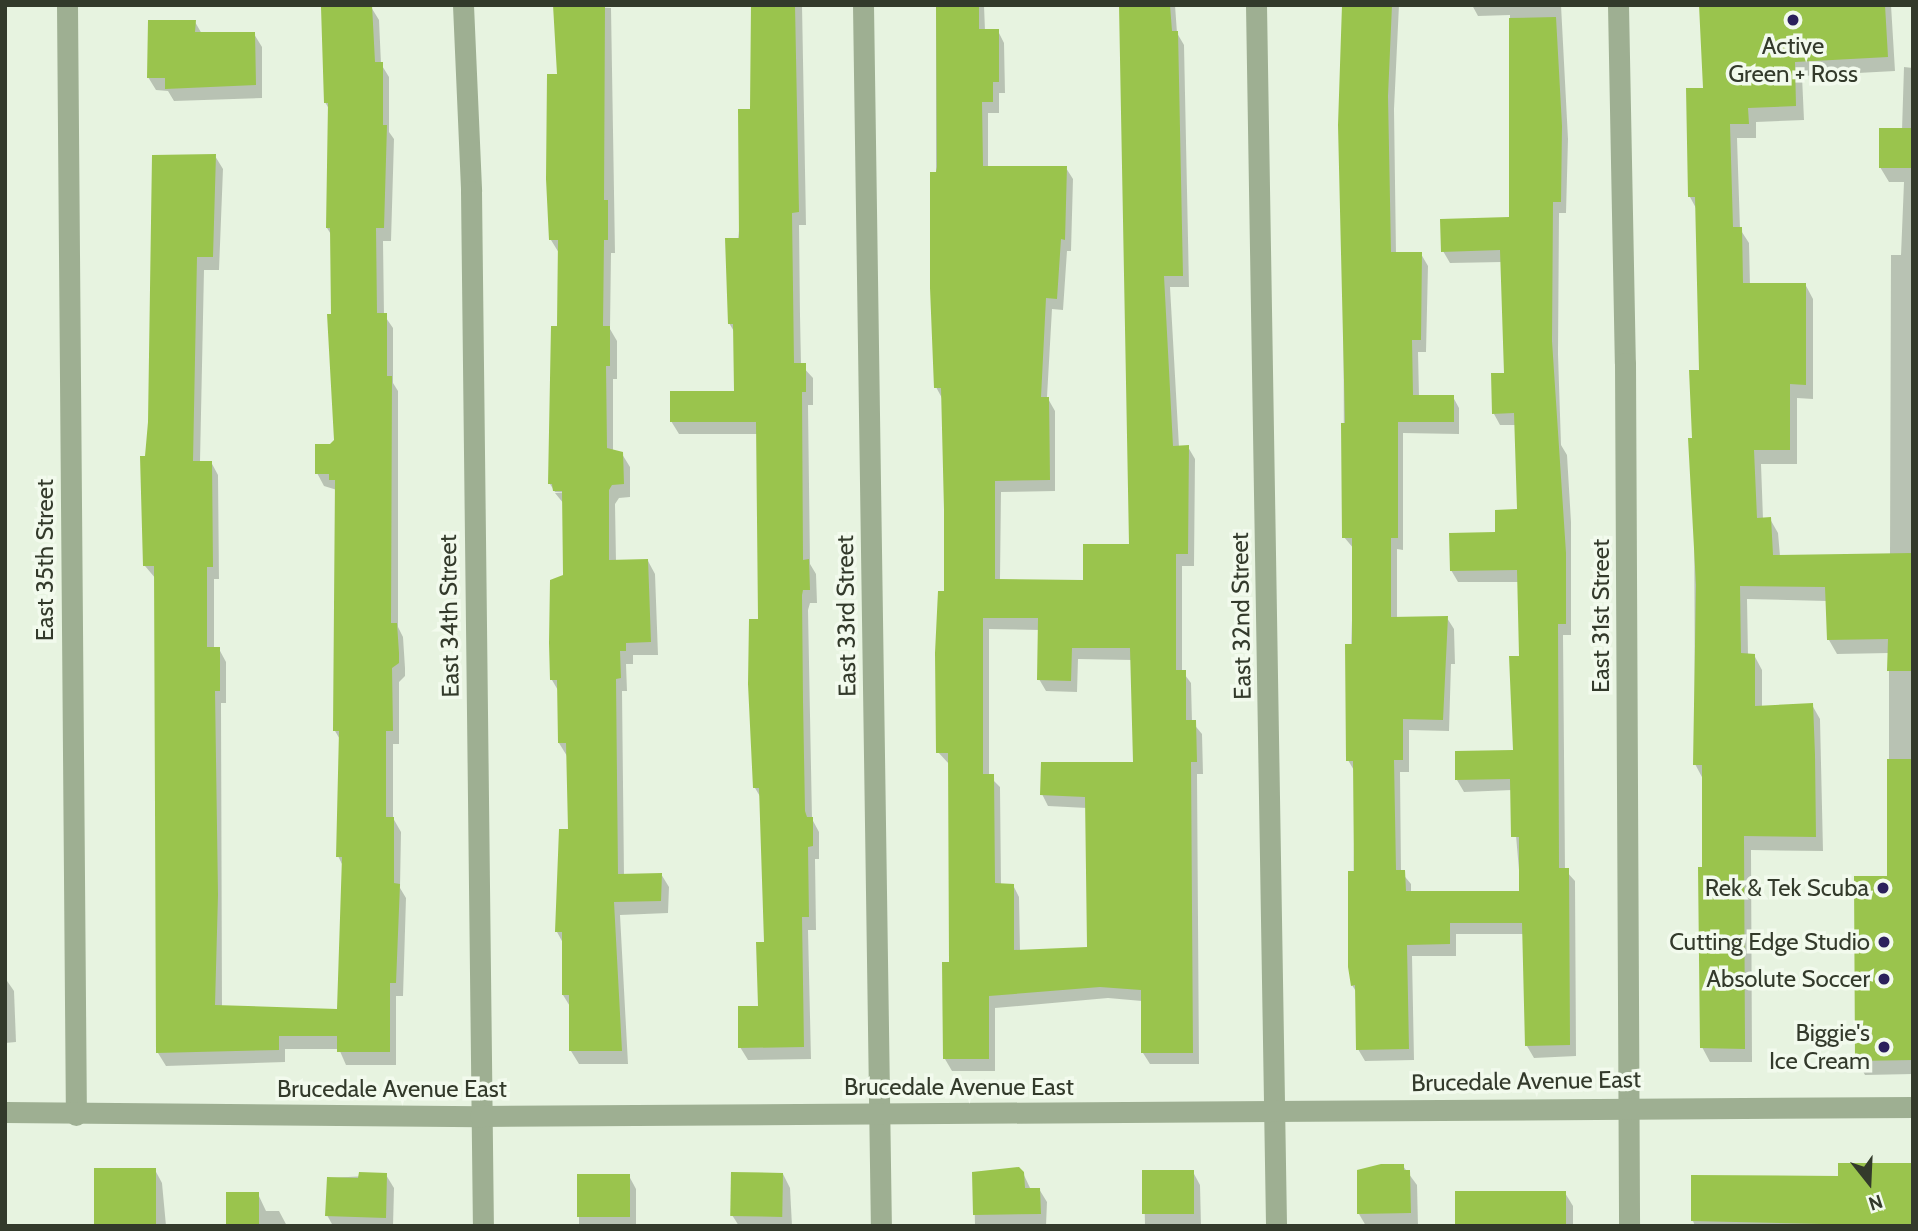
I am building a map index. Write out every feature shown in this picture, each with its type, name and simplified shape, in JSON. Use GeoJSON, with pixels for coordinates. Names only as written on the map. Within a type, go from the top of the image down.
{"type":"FeatureCollection","features":[{"type":"Feature","properties":{"kind":"street","name":"East 35th Street"},"geometry":{"type":"LineString","coordinates":[[67,5],[76,1115]]}},
{"type":"Feature","properties":{"kind":"street","name":"East 34th Street"},"geometry":{"type":"LineString","coordinates":[[463,5],[471,191],[480,1116],[484,1226]]}},
{"type":"Feature","properties":{"kind":"street","name":"East 33rd Street"},"geometry":{"type":"LineString","coordinates":[[863,5],[877,1114],[881,1226]]}},
{"type":"Feature","properties":{"kind":"street","name":"East 32nd Street"},"geometry":{"type":"LineString","coordinates":[[1256,5],[1276,1226]]}},
{"type":"Feature","properties":{"kind":"street","name":"East 31st Street"},"geometry":{"type":"LineString","coordinates":[[1618,5],[1625,363],[1629,1226]]}},
{"type":"Feature","properties":{"kind":"street","name":"Brucedale Avenue East"},"geometry":{"type":"LineString","coordinates":[[5,1112],[76,1115],[480,1116],[1630,1106],[1913,1107]]}},
{"type":"Feature","properties":{"kind":"building"},"geometry":{"type":"Polygon","coordinates":[[[372,5],[375,62],[383,62],[383,125],[387,125],[384,228],[376,228],[377,313],[387,313],[387,376],[392,376],[391,623],[397,623],[399,653],[399,663],[392,668],[393,731],[386,731],[386,817],[394,817],[394,883],[400,884],[396,983],[390,983],[390,1052],[337,1052],[337,1036],[279,1036],[279,1050],[156,1053],[154,566],[143,566],[140,456],[145,456],[148,422],[152,155],[216,154],[213,257],[197,257],[193,461],[212,461],[213,567],[207,567],[207,647],[220,647],[220,691],[215,691],[218,895],[215,1005],[337,1009],[342,857],[336,857],[339,731],[333,731],[335,480],[329,480],[329,474],[315,474],[315,444],[330,444],[334,440],[327,314],[331,314],[330,228],[326,228],[328,103],[324,103],[321,7],[372,5]]]}},
{"type":"Feature","properties":{"kind":"building"},"geometry":{"type":"Polygon","coordinates":[[[553,5],[605,5],[604,200],[608,200],[608,240],[604,240],[603,326],[610,326],[610,366],[606,366],[607,448],[623,452],[624,484],[612,485],[609,490],[609,560],[648,559],[651,642],[626,643],[626,651],[620,651],[621,678],[616,679],[618,874],[662,873],[661,901],[614,902],[622,1051],[569,1051],[569,995],[562,995],[562,932],[555,932],[559,829],[568,829],[566,743],[558,743],[557,680],[550,680],[549,643],[550,580],[563,575],[562,491],[553,491],[552,484],[548,484],[551,326],[557,326],[558,240],[549,240],[546,179],[547,74],[557,74],[553,5]]]}},
{"type":"Feature","properties":{"kind":"building"},"geometry":{"type":"Polygon","coordinates":[[[751,5],[795,5],[799,212],[792,213],[794,363],[806,363],[806,392],[802,392],[803,560],[809,559],[810,590],[803,590],[802,595],[803,701],[805,811],[807,817],[813,817],[813,846],[808,847],[809,917],[802,917],[804,1047],[738,1048],[738,1006],[758,1006],[756,942],[764,942],[759,788],[753,788],[748,684],[749,619],[758,619],[756,422],[670,422],[670,391],[734,391],[733,324],[728,324],[725,238],[739,238],[738,109],[750,109],[751,5]]]}},
{"type":"Feature","properties":{"kind":"building"},"geometry":{"type":"Polygon","coordinates":[[[936,5],[979,5],[979,29],[999,29],[999,82],[993,82],[993,102],[982,102],[983,166],[1067,166],[1065,240],[1061,239],[1057,299],[1046,298],[1041,397],[1049,397],[1050,480],[995,481],[995,579],[1083,580],[1083,544],[1129,544],[1119,5],[1170,5],[1172,31],[1178,31],[1183,276],[1164,276],[1173,446],[1189,445],[1188,554],[1176,554],[1176,670],[1186,670],[1186,720],[1196,720],[1197,762],[1191,762],[1193,1053],[1141,1053],[1141,990],[1100,987],[989,996],[989,1059],[943,1059],[942,962],[949,962],[948,753],[936,753],[935,653],[938,591],[944,591],[944,510],[941,388],[934,388],[930,288],[930,172],[936,172],[936,5]],[[983,618],[983,774],[994,774],[995,883],[1014,884],[1014,950],[1087,947],[1085,797],[1040,795],[1041,762],[1133,762],[1130,648],[1072,648],[1071,681],[1037,680],[1038,618],[983,618]]]}},
{"type":"Feature","properties":{"kind":"building"},"geometry":{"type":"Polygon","coordinates":[[[1342,5],[1392,5],[1388,96],[1391,252],[1422,252],[1421,340],[1412,340],[1413,395],[1454,395],[1454,422],[1398,422],[1398,538],[1391,538],[1391,617],[1448,616],[1443,720],[1403,719],[1403,760],[1394,760],[1396,870],[1405,870],[1406,891],[1519,891],[1519,837],[1511,837],[1510,779],[1455,780],[1455,751],[1513,750],[1509,656],[1519,656],[1517,570],[1450,571],[1449,533],[1495,532],[1495,510],[1517,509],[1514,413],[1492,414],[1491,373],[1504,373],[1500,250],[1441,252],[1440,219],[1509,217],[1509,18],[1556,17],[1562,126],[1561,202],[1553,202],[1552,341],[1566,553],[1566,624],[1558,624],[1559,868],[1569,868],[1570,1045],[1525,1046],[1522,923],[1450,923],[1450,944],[1407,945],[1409,1049],[1356,1050],[1355,985],[1351,986],[1348,967],[1348,871],[1354,871],[1353,761],[1346,761],[1345,644],[1352,644],[1352,538],[1342,538],[1341,423],[1345,423],[1338,125],[1342,5]]]}},
{"type":"Feature","properties":{"kind":"building"},"geometry":{"type":"Polygon","coordinates":[[[1699,5],[1885,5],[1888,57],[1795,62],[1796,106],[1748,108],[1749,124],[1730,124],[1733,227],[1742,227],[1743,283],[1806,283],[1806,385],[1790,384],[1790,450],[1754,450],[1757,518],[1771,517],[1773,555],[1913,553],[1913,671],[1887,671],[1888,639],[1827,640],[1825,587],[1740,586],[1741,653],[1755,654],[1755,706],[1813,703],[1816,837],[1744,836],[1745,1049],[1700,1048],[1698,867],[1702,867],[1702,765],[1693,765],[1696,585],[1688,438],[1692,438],[1689,370],[1699,370],[1695,197],[1688,197],[1686,88],[1703,88],[1699,5]]]}},
{"type":"Feature","properties":{"kind":"building"},"geometry":{"type":"Polygon","coordinates":[[[148,20],[196,20],[195,32],[255,32],[256,85],[165,89],[165,78],[147,78],[148,20]]]}},
{"type":"Feature","properties":{"kind":"building"},"geometry":{"type":"Polygon","coordinates":[[[1879,128],[1913,128],[1913,168],[1879,168],[1879,128]]]}},
{"type":"Feature","properties":{"kind":"building"},"geometry":{"type":"Polygon","coordinates":[[[1887,759],[1913,759],[1913,1060],[1855,1061],[1854,876],[1887,876],[1887,759]]]}},
{"type":"Feature","properties":{"kind":"building"},"geometry":{"type":"Polygon","coordinates":[[[1838,1163],[1913,1163],[1913,1226],[1691,1221],[1691,1175],[1838,1176],[1838,1163]]]}},
{"type":"Feature","properties":{"kind":"building"},"geometry":{"type":"Polygon","coordinates":[[[1381,1164],[1404,1164],[1404,1170],[1410,1170],[1411,1213],[1357,1214],[1357,1170],[1381,1164]]]}},
{"type":"Feature","properties":{"kind":"building"},"geometry":{"type":"Polygon","coordinates":[[[1019,1167],[1024,1172],[1025,1188],[1040,1188],[1041,1214],[973,1215],[972,1172],[1019,1167]]]}},
{"type":"Feature","properties":{"kind":"building"},"geometry":{"type":"Polygon","coordinates":[[[94,1168],[156,1168],[156,1226],[94,1226],[94,1168]]]}},
{"type":"Feature","properties":{"kind":"building"},"geometry":{"type":"Polygon","coordinates":[[[1142,1170],[1194,1170],[1194,1214],[1142,1214],[1142,1170]]]}},
{"type":"Feature","properties":{"kind":"building"},"geometry":{"type":"Polygon","coordinates":[[[359,1172],[387,1173],[386,1218],[325,1216],[327,1177],[358,1178],[359,1172]]]}},
{"type":"Feature","properties":{"kind":"building"},"geometry":{"type":"Polygon","coordinates":[[[731,1172],[783,1173],[782,1217],[730,1216],[731,1172]]]}},
{"type":"Feature","properties":{"kind":"building"},"geometry":{"type":"Polygon","coordinates":[[[577,1174],[630,1174],[630,1217],[577,1217],[577,1174]]]}},
{"type":"Feature","properties":{"kind":"building"},"geometry":{"type":"Polygon","coordinates":[[[1455,1191],[1566,1191],[1566,1226],[1455,1226],[1455,1191]]]}},
{"type":"Feature","properties":{"kind":"building"},"geometry":{"type":"Polygon","coordinates":[[[226,1192],[259,1192],[259,1226],[226,1226],[226,1192]]]}},
{"type":"Feature","properties":{"kind":"place","name":"Active Green + Ross"},"geometry":{"type":"Point","coordinates":[1793,20]}},
{"type":"Feature","properties":{"kind":"place","name":"Rek & Tek Scuba"},"geometry":{"type":"Point","coordinates":[1883,888]}},
{"type":"Feature","properties":{"kind":"place","name":"Cutting Edge Studio"},"geometry":{"type":"Point","coordinates":[1884,942]}},
{"type":"Feature","properties":{"kind":"place","name":"Absolute Soccer"},"geometry":{"type":"Point","coordinates":[1884,979]}},
{"type":"Feature","properties":{"kind":"place","name":"Biggie's Ice Cream"},"geometry":{"type":"Point","coordinates":[1884,1047]}}]}
